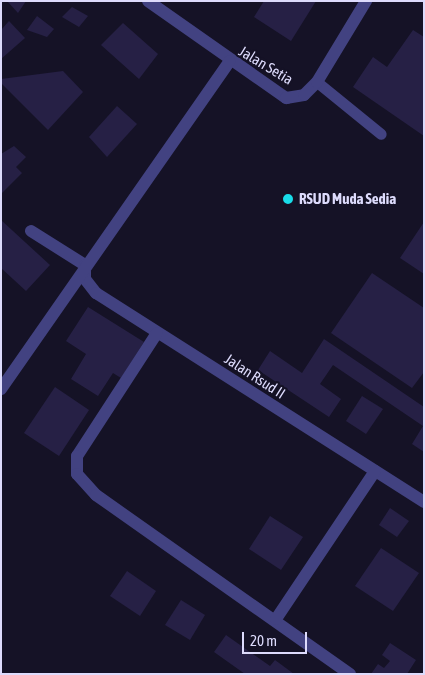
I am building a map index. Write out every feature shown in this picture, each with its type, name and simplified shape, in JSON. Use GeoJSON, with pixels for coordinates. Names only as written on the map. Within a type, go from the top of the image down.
{"type":"FeatureCollection","features":[{"type":"Feature","properties":{"kind":"street","name":"Jalan Setia"},"geometry":{"type":"LineString","coordinates":[[148,1],[230,62],[286,98],[304,95],[318,82],[366,1]]}},
{"type":"Feature","properties":{"kind":"street"},"geometry":{"type":"LineString","coordinates":[[1,390],[85,264],[230,62]]}},
{"type":"Feature","properties":{"kind":"street"},"geometry":{"type":"LineString","coordinates":[[30,231],[85,264]]}},
{"type":"Feature","properties":{"kind":"street","name":"Jalan Rsud II"},"geometry":{"type":"LineString","coordinates":[[85,264],[85,279],[96,293],[374,472],[424,502]]}},
{"type":"Feature","properties":{"kind":"street"},"geometry":{"type":"LineString","coordinates":[[157,333],[77,456],[77,474],[96,495],[276,620],[350,674]]}},
{"type":"Feature","properties":{"kind":"street"},"geometry":{"type":"LineString","coordinates":[[276,620],[374,472]]}},
{"type":"Feature","properties":{"kind":"lane"},"geometry":{"type":"LineString","coordinates":[[318,82],[382,134]]}},
{"type":"Feature","properties":{"kind":"building"},"geometry":{"type":"Polygon","coordinates":[[[7,1],[26,1],[18,13],[7,1]]]}},
{"type":"Feature","properties":{"kind":"building"},"geometry":{"type":"Polygon","coordinates":[[[264,1],[316,1],[291,41],[254,17],[264,1]]]}},
{"type":"Feature","properties":{"kind":"building"},"geometry":{"type":"Polygon","coordinates":[[[72,7],[88,16],[79,27],[62,17],[72,7]]]}},
{"type":"Feature","properties":{"kind":"building"},"geometry":{"type":"Polygon","coordinates":[[[37,16],[54,29],[47,37],[27,30],[37,16]]]}},
{"type":"Feature","properties":{"kind":"building"},"geometry":{"type":"Polygon","coordinates":[[[9,21],[25,38],[1,59],[1,30],[9,21]]]}},
{"type":"Feature","properties":{"kind":"building"},"geometry":{"type":"Polygon","coordinates":[[[123,23],[158,54],[139,79],[101,45],[123,23]]]}},
{"type":"Feature","properties":{"kind":"building"},"geometry":{"type":"Polygon","coordinates":[[[413,30],[424,37],[424,136],[353,87],[373,57],[387,67],[413,30]]]}},
{"type":"Feature","properties":{"kind":"building"},"geometry":{"type":"Polygon","coordinates":[[[63,71],[83,92],[48,130],[1,83],[1,79],[63,71]]]}},
{"type":"Feature","properties":{"kind":"building"},"geometry":{"type":"Polygon","coordinates":[[[117,106],[137,124],[107,157],[89,137],[117,106]]]}},
{"type":"Feature","properties":{"kind":"building"},"geometry":{"type":"Polygon","coordinates":[[[14,146],[26,157],[16,167],[22,173],[1,194],[1,154],[14,146]]]}},
{"type":"Feature","properties":{"kind":"building"},"geometry":{"type":"Polygon","coordinates":[[[1,220],[50,265],[26,291],[1,268],[1,220]]]}},
{"type":"Feature","properties":{"kind":"building"},"geometry":{"type":"Polygon","coordinates":[[[424,222],[424,274],[400,258],[424,222]]]}},
{"type":"Feature","properties":{"kind":"building"},"geometry":{"type":"Polygon","coordinates":[[[372,273],[424,308],[424,372],[412,388],[331,333],[372,273]]]}},
{"type":"Feature","properties":{"kind":"building"},"geometry":{"type":"Polygon","coordinates":[[[88,307],[144,342],[121,378],[113,373],[98,396],[71,379],[86,354],[66,341],[88,307]]]}},
{"type":"Feature","properties":{"kind":"building"},"geometry":{"type":"Polygon","coordinates":[[[324,339],[424,407],[424,452],[412,444],[423,426],[333,365],[320,384],[341,399],[329,417],[258,370],[270,351],[302,373],[324,339]]]}},
{"type":"Feature","properties":{"kind":"building"},"geometry":{"type":"Polygon","coordinates":[[[55,387],[89,410],[59,456],[24,433],[55,387]]]}},
{"type":"Feature","properties":{"kind":"building"},"geometry":{"type":"Polygon","coordinates":[[[362,396],[383,409],[366,434],[346,421],[362,396]]]}},
{"type":"Feature","properties":{"kind":"building"},"geometry":{"type":"Polygon","coordinates":[[[390,508],[409,521],[397,537],[379,525],[390,508]]]}},
{"type":"Feature","properties":{"kind":"building"},"geometry":{"type":"Polygon","coordinates":[[[270,516],[303,537],[281,570],[249,549],[270,516]]]}},
{"type":"Feature","properties":{"kind":"building"},"geometry":{"type":"Polygon","coordinates":[[[381,548],[419,573],[393,611],[355,586],[381,548]]]}},
{"type":"Feature","properties":{"kind":"building"},"geometry":{"type":"Polygon","coordinates":[[[127,571],[156,591],[140,616],[110,596],[127,571]]]}},
{"type":"Feature","properties":{"kind":"building"},"geometry":{"type":"Polygon","coordinates":[[[181,600],[205,615],[190,640],[165,625],[181,600]]]}},
{"type":"Feature","properties":{"kind":"building"},"geometry":{"type":"Polygon","coordinates":[[[226,635],[270,666],[275,660],[294,674],[245,674],[214,652],[226,635]]]}},
{"type":"Feature","properties":{"kind":"building"},"geometry":{"type":"Polygon","coordinates":[[[390,643],[416,660],[407,674],[371,674],[378,664],[384,668],[390,661],[382,655],[390,643]]]}},
{"type":"Feature","properties":{"kind":"place","name":"RSUD Muda Sedia"},"geometry":{"type":"Point","coordinates":[288,199]}}]}
